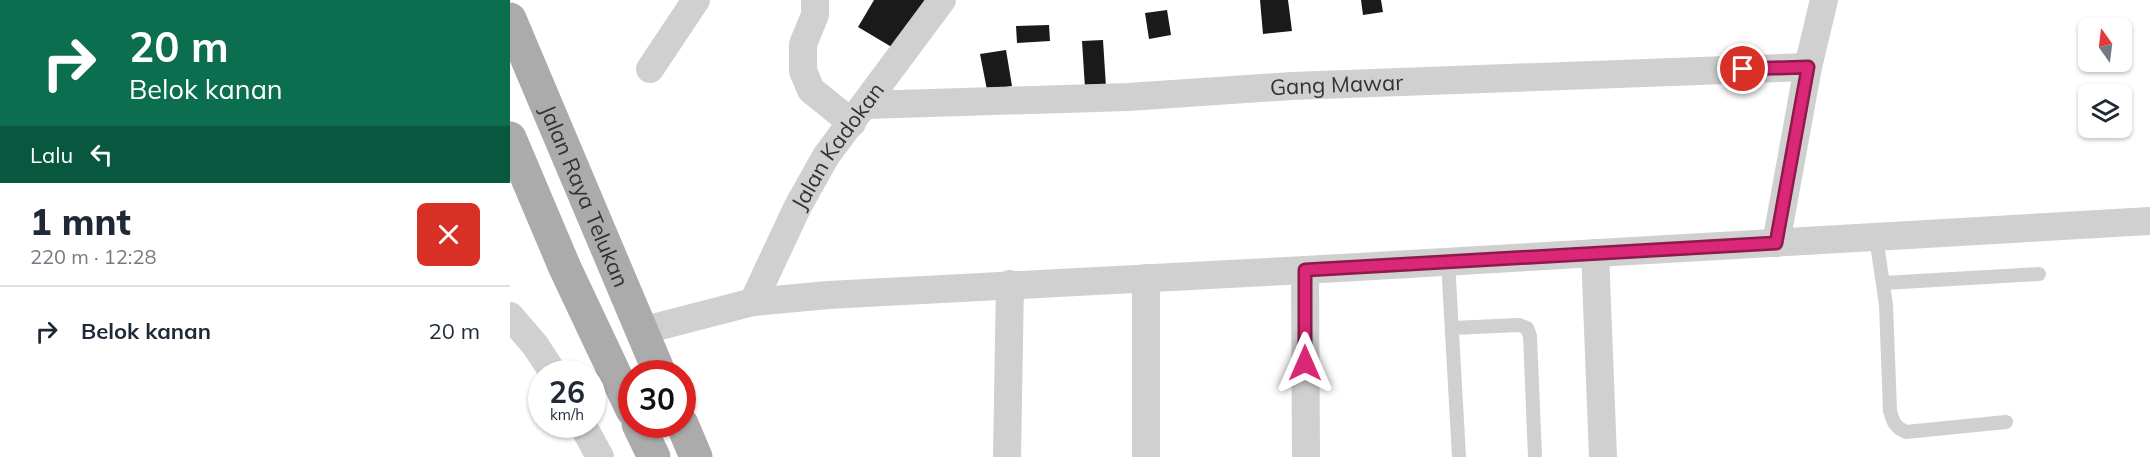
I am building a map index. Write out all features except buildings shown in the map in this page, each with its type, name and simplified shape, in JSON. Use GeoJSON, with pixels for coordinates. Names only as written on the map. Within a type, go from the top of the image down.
{"type":"FeatureCollection","features":[{"type":"Feature","properties":{"kind":"main road","name":"Jalan Raya Telukan"},"geometry":{"type":"LineString","coordinates":[[510,19],[654,360]]}},
{"type":"Feature","properties":{"kind":"main road","name":"Jalan Raya Telukan"},"geometry":{"type":"LineString","coordinates":[[510,138],[566,268],[618,380]]}},
{"type":"Feature","properties":{"kind":"main road"},"geometry":{"type":"LineString","coordinates":[[645,438],[654,457]]}},
{"type":"Feature","properties":{"kind":"main road"},"geometry":{"type":"LineString","coordinates":[[688,438],[696,457]]}},
{"type":"Feature","properties":{"kind":"street"},"geometry":{"type":"LineString","coordinates":[[650,69],[696,0]]}},
{"type":"Feature","properties":{"kind":"street"},"geometry":{"type":"LineString","coordinates":[[815,0],[815,15],[803,44],[803,71],[812,90],[859,114]]}},
{"type":"Feature","properties":{"kind":"street","name":"Jalan Kadokan"},"geometry":{"type":"LineString","coordinates":[[753,302],[798,206],[826,156],[942,0]]}},
{"type":"Feature","properties":{"kind":"street"},"geometry":{"type":"LineString","coordinates":[[1776,243],[1808,67],[1824,0]]}},
{"type":"Feature","properties":{"kind":"street","name":"Gang Mawar"},"geometry":{"type":"LineString","coordinates":[[859,114],[1292,86],[1808,67]]}},
{"type":"Feature","properties":{"kind":"street"},"geometry":{"type":"LineString","coordinates":[[641,331],[753,302],[828,295],[2150,221]]}},
{"type":"Feature","properties":{"kind":"street"},"geometry":{"type":"LineString","coordinates":[[1595,253],[1603,457]]}},
{"type":"Feature","properties":{"kind":"street"},"geometry":{"type":"LineString","coordinates":[[1305,270],[1306,457]]}},
{"type":"Feature","properties":{"kind":"street"},"geometry":{"type":"LineString","coordinates":[[1146,278],[1146,457]]}},
{"type":"Feature","properties":{"kind":"street"},"geometry":{"type":"LineString","coordinates":[[1007,457],[1010,284]]}},
{"type":"Feature","properties":{"kind":"street"},"geometry":{"type":"LineString","coordinates":[[510,316],[545,360]]}},
{"type":"Feature","properties":{"kind":"street"},"geometry":{"type":"LineString","coordinates":[[590,438],[600,457]]}},
{"type":"Feature","properties":{"kind":"lane"},"geometry":{"type":"LineString","coordinates":[[1876,237],[1884,283],[1890,411],[1894,423],[1906,432],[2006,422]]}},
{"type":"Feature","properties":{"kind":"lane"},"geometry":{"type":"LineString","coordinates":[[1448,261],[1459,457]]}},
{"type":"Feature","properties":{"kind":"lane"},"geometry":{"type":"LineString","coordinates":[[1884,283],[2039,274]]}},
{"type":"Feature","properties":{"kind":"lane"},"geometry":{"type":"LineString","coordinates":[[1453,328],[1519,325],[1527,328],[1530,336],[1535,457]]}},
{"type":"Feature","properties":{"kind":"route"},"geometry":{"type":"LineString","coordinates":[[1305,363],[1305,270],[1776,243],[1808,67],[1743,69]]}}]}
